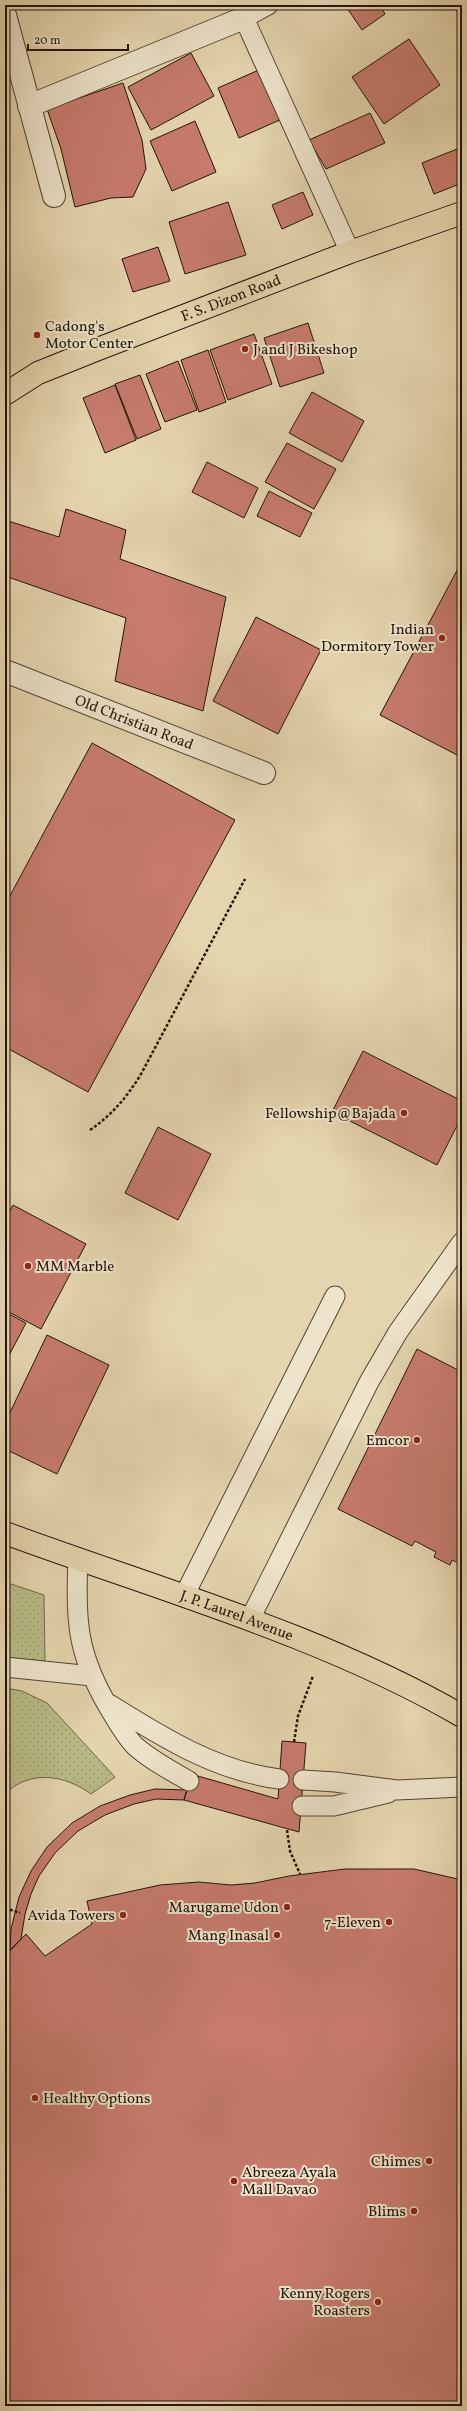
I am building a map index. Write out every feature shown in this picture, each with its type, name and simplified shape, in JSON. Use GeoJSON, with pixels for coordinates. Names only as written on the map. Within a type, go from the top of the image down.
{"type":"FeatureCollection","features":[{"type":"Feature","properties":{"kind":"main road","name":"F. S. Dizon Road"},"geometry":{"type":"LineString","coordinates":[[5,394],[38,373],[350,252],[462,213]]}},
{"type":"Feature","properties":{"kind":"main road","name":"J. P. Laurel Avenue"},"geometry":{"type":"LineString","coordinates":[[5,1533],[250,1619],[325,1650],[421,1694],[462,1716]]}},
{"type":"Feature","properties":{"kind":"street"},"geometry":{"type":"LineString","coordinates":[[5,15],[54,196]]}},
{"type":"Feature","properties":{"kind":"street"},"geometry":{"type":"LineString","coordinates":[[29,106],[244,18]]}},
{"type":"Feature","properties":{"kind":"street","name":"Old Christian Road"},"geometry":{"type":"LineString","coordinates":[[5,671],[264,773]]}},
{"type":"Feature","properties":{"kind":"lane"},"geometry":{"type":"LineString","coordinates":[[268,5],[244,18],[350,252]]}},
{"type":"Feature","properties":{"kind":"lane"},"geometry":{"type":"LineString","coordinates":[[250,1619],[369,1382],[398,1332],[462,1242]]}},
{"type":"Feature","properties":{"kind":"lane"},"geometry":{"type":"LineString","coordinates":[[184,1596],[335,1296]]}},
{"type":"Feature","properties":{"kind":"lane"},"geometry":{"type":"LineString","coordinates":[[78,1559],[76,1605],[80,1637],[92,1676],[120,1727],[135,1746],[163,1767],[189,1781]]}},
{"type":"Feature","properties":{"kind":"lane"},"geometry":{"type":"LineString","coordinates":[[5,1667],[92,1676]]}},
{"type":"Feature","properties":{"kind":"lane"},"geometry":{"type":"LineString","coordinates":[[106,1702],[148,1728],[216,1763],[257,1776],[279,1779]]}},
{"type":"Feature","properties":{"kind":"lane"},"geometry":{"type":"LineString","coordinates":[[303,1780],[335,1782],[397,1790],[462,1787]]}},
{"type":"Feature","properties":{"kind":"lane"},"geometry":{"type":"LineString","coordinates":[[433,1788],[462,1797]]}},
{"type":"Feature","properties":{"kind":"lane"},"geometry":{"type":"LineString","coordinates":[[302,1806],[334,1806],[397,1790]]}},
{"type":"Feature","properties":{"kind":"path"},"geometry":{"type":"LineString","coordinates":[[90,1130],[109,1117],[127,1097],[140,1076],[245,878]]}},
{"type":"Feature","properties":{"kind":"path"},"geometry":{"type":"LineString","coordinates":[[294,1742],[302,1702],[325,1650]]}},
{"type":"Feature","properties":{"kind":"path"},"geometry":{"type":"LineString","coordinates":[[287,1830],[290,1851],[300,1874]]}},
{"type":"Feature","properties":{"kind":"path"},"geometry":{"type":"LineString","coordinates":[[5,1908],[20,1912]]}},
{"type":"Feature","properties":{"kind":"green space"},"geometry":{"type":"Polygon","coordinates":[[[5,1582],[44,1595],[45,1661],[5,1658],[5,1582]]]}},
{"type":"Feature","properties":{"kind":"green space"},"geometry":{"type":"Polygon","coordinates":[[[5,1688],[22,1691],[47,1703],[115,1777],[91,1794],[70,1782],[59,1779],[36,1778],[15,1786],[5,1794],[5,1688]]]}},
{"type":"Feature","properties":{"kind":"building"},"geometry":{"type":"Polygon","coordinates":[[[345,5],[380,5],[385,14],[362,30],[345,5]]]}},
{"type":"Feature","properties":{"kind":"building"},"geometry":{"type":"Polygon","coordinates":[[[454,5],[462,5],[462,22],[454,5]]]}},
{"type":"Feature","properties":{"kind":"building"},"geometry":{"type":"Polygon","coordinates":[[[409,39],[440,85],[384,124],[352,77],[409,39]]]}},
{"type":"Feature","properties":{"kind":"building"},"geometry":{"type":"Polygon","coordinates":[[[191,53],[214,96],[151,130],[128,87],[191,53]]]}},
{"type":"Feature","properties":{"kind":"building"},"geometry":{"type":"Polygon","coordinates":[[[261,69],[282,119],[239,138],[218,88],[261,69]]]}},
{"type":"Feature","properties":{"kind":"building"},"geometry":{"type":"Polygon","coordinates":[[[123,83],[142,140],[146,169],[133,197],[111,198],[75,207],[61,149],[47,109],[123,83]]]}},
{"type":"Feature","properties":{"kind":"building"},"geometry":{"type":"Polygon","coordinates":[[[370,113],[385,143],[326,169],[309,140],[370,113]]]}},
{"type":"Feature","properties":{"kind":"building"},"geometry":{"type":"Polygon","coordinates":[[[195,121],[216,172],[172,191],[150,141],[195,121]]]}},
{"type":"Feature","properties":{"kind":"building"},"geometry":{"type":"Polygon","coordinates":[[[462,147],[462,183],[434,194],[422,163],[462,147]]]}},
{"type":"Feature","properties":{"kind":"building"},"geometry":{"type":"Polygon","coordinates":[[[303,192],[313,215],[282,229],[272,205],[303,192]]]}},
{"type":"Feature","properties":{"kind":"building"},"geometry":{"type":"Polygon","coordinates":[[[228,202],[246,255],[185,274],[169,222],[228,202]]]}},
{"type":"Feature","properties":{"kind":"building"},"geometry":{"type":"Polygon","coordinates":[[[158,247],[170,281],[133,292],[122,259],[158,247]]]}},
{"type":"Feature","properties":{"kind":"building"},"geometry":{"type":"Polygon","coordinates":[[[308,323],[324,373],[280,387],[264,338],[308,323]]]}},
{"type":"Feature","properties":{"kind":"building"},"geometry":{"type":"Polygon","coordinates":[[[254,334],[272,384],[228,400],[210,350],[254,334]]]}},
{"type":"Feature","properties":{"kind":"building"},"geometry":{"type":"Polygon","coordinates":[[[208,350],[226,402],[199,412],[181,360],[208,350]]]}},
{"type":"Feature","properties":{"kind":"building"},"geometry":{"type":"Polygon","coordinates":[[[178,361],[197,410],[165,422],[146,374],[178,361]]]}},
{"type":"Feature","properties":{"kind":"building"},"geometry":{"type":"Polygon","coordinates":[[[140,375],[161,429],[137,439],[115,384],[140,375]]]}},
{"type":"Feature","properties":{"kind":"building"},"geometry":{"type":"Polygon","coordinates":[[[115,385],[136,440],[105,453],[83,398],[115,385]]]}},
{"type":"Feature","properties":{"kind":"building"},"geometry":{"type":"Polygon","coordinates":[[[312,392],[364,421],[342,462],[289,433],[312,392]]]}},
{"type":"Feature","properties":{"kind":"building"},"geometry":{"type":"Polygon","coordinates":[[[287,443],[336,469],[314,509],[265,482],[287,443]]]}},
{"type":"Feature","properties":{"kind":"building"},"geometry":{"type":"Polygon","coordinates":[[[207,462],[258,488],[244,518],[192,492],[207,462]]]}},
{"type":"Feature","properties":{"kind":"building"},"geometry":{"type":"Polygon","coordinates":[[[269,491],[312,513],[300,537],[257,516],[269,491]]]}},
{"type":"Feature","properties":{"kind":"building"},"geometry":{"type":"Polygon","coordinates":[[[66,509],[126,530],[120,559],[226,597],[203,711],[115,681],[126,618],[5,576],[5,520],[59,537],[66,509]]]}},
{"type":"Feature","properties":{"kind":"building","name":"Indian Dormitory Tower"},"geometry":{"type":"Polygon","coordinates":[[[462,561],[462,750],[459,756],[380,715],[462,561]]]}},
{"type":"Feature","properties":{"kind":"building"},"geometry":{"type":"Polygon","coordinates":[[[256,617],[321,650],[278,734],[213,701],[256,617]]]}},
{"type":"Feature","properties":{"kind":"building"},"geometry":{"type":"Polygon","coordinates":[[[92,743],[235,820],[88,1092],[5,1047],[5,905],[92,743]]]}},
{"type":"Feature","properties":{"kind":"building"},"geometry":{"type":"Polygon","coordinates":[[[363,1051],[462,1101],[462,1116],[437,1165],[332,1112],[363,1051]]]}},
{"type":"Feature","properties":{"kind":"building"},"geometry":{"type":"Polygon","coordinates":[[[158,1127],[211,1154],[178,1220],[125,1193],[158,1127]]]}},
{"type":"Feature","properties":{"kind":"building"},"geometry":{"type":"Polygon","coordinates":[[[13,1205],[86,1244],[41,1329],[5,1310],[5,1220],[13,1205]]]}},
{"type":"Feature","properties":{"kind":"building"},"geometry":{"type":"Polygon","coordinates":[[[5,1312],[26,1323],[5,1363],[5,1312]]]}},
{"type":"Feature","properties":{"kind":"building"},"geometry":{"type":"Polygon","coordinates":[[[47,1335],[109,1365],[57,1474],[5,1449],[5,1423],[47,1335]]]}},
{"type":"Feature","properties":{"kind":"building","name":"Emcor"},"geometry":{"type":"Polygon","coordinates":[[[417,1349],[462,1372],[462,1565],[452,1560],[450,1565],[434,1557],[436,1552],[415,1541],[412,1546],[338,1509],[417,1349]]]}},
{"type":"Feature","properties":{"kind":"building"},"geometry":{"type":"Polygon","coordinates":[[[282,1741],[306,1743],[299,1832],[184,1800],[191,1774],[278,1799],[282,1741]]]}},
{"type":"Feature","properties":{"kind":"building"},"geometry":{"type":"Polygon","coordinates":[[[155,1789],[187,1790],[184,1800],[156,1799],[134,1804],[105,1815],[78,1831],[55,1853],[39,1876],[31,1894],[25,1914],[21,1939],[10,1950],[11,1929],[19,1897],[31,1871],[47,1847],[72,1823],[100,1806],[130,1795],[155,1789]]]}},
{"type":"Feature","properties":{"kind":"building","name":"Abreeza Ayala Mall Davao"},"geometry":{"type":"Polygon","coordinates":[[[345,1869],[414,1869],[462,1880],[462,2406],[5,2406],[5,1956],[26,1934],[45,1956],[92,1924],[87,1901],[160,1885],[199,1882],[231,1885],[255,1883],[289,1876],[345,1869]]]}},
{"type":"Feature","properties":{"kind":"place","name":"Cadong's Motor Center"},"geometry":{"type":"Point","coordinates":[37,335]}},
{"type":"Feature","properties":{"kind":"place","name":"J and J Bikeshop"},"geometry":{"type":"Point","coordinates":[245,349]}},
{"type":"Feature","properties":{"kind":"place","name":"Indian Dormitory Tower"},"geometry":{"type":"Point","coordinates":[442,638]}},
{"type":"Feature","properties":{"kind":"place","name":"Fellowship@Bajada"},"geometry":{"type":"Point","coordinates":[404,1113]}},
{"type":"Feature","properties":{"kind":"place","name":"MM Marble"},"geometry":{"type":"Point","coordinates":[28,1266]}},
{"type":"Feature","properties":{"kind":"place","name":"Emcor"},"geometry":{"type":"Point","coordinates":[417,1440]}},
{"type":"Feature","properties":{"kind":"place","name":"Marugame Udon"},"geometry":{"type":"Point","coordinates":[287,1907]}},
{"type":"Feature","properties":{"kind":"place","name":"Avida Towers"},"geometry":{"type":"Point","coordinates":[123,1915]}},
{"type":"Feature","properties":{"kind":"place","name":"7-Eleven"},"geometry":{"type":"Point","coordinates":[389,1922]}},
{"type":"Feature","properties":{"kind":"place","name":"Mang Inasal"},"geometry":{"type":"Point","coordinates":[277,1935]}},
{"type":"Feature","properties":{"kind":"place","name":"Healthy Options"},"geometry":{"type":"Point","coordinates":[35,2098]}},
{"type":"Feature","properties":{"kind":"place","name":"Chimes"},"geometry":{"type":"Point","coordinates":[429,2161]}},
{"type":"Feature","properties":{"kind":"place","name":"Abreeza Ayala Mall Davao"},"geometry":{"type":"Point","coordinates":[234,2181]}},
{"type":"Feature","properties":{"kind":"place","name":"Blims"},"geometry":{"type":"Point","coordinates":[414,2211]}},
{"type":"Feature","properties":{"kind":"place","name":"Kenny Rogers Roasters"},"geometry":{"type":"Point","coordinates":[378,2302]}}]}
